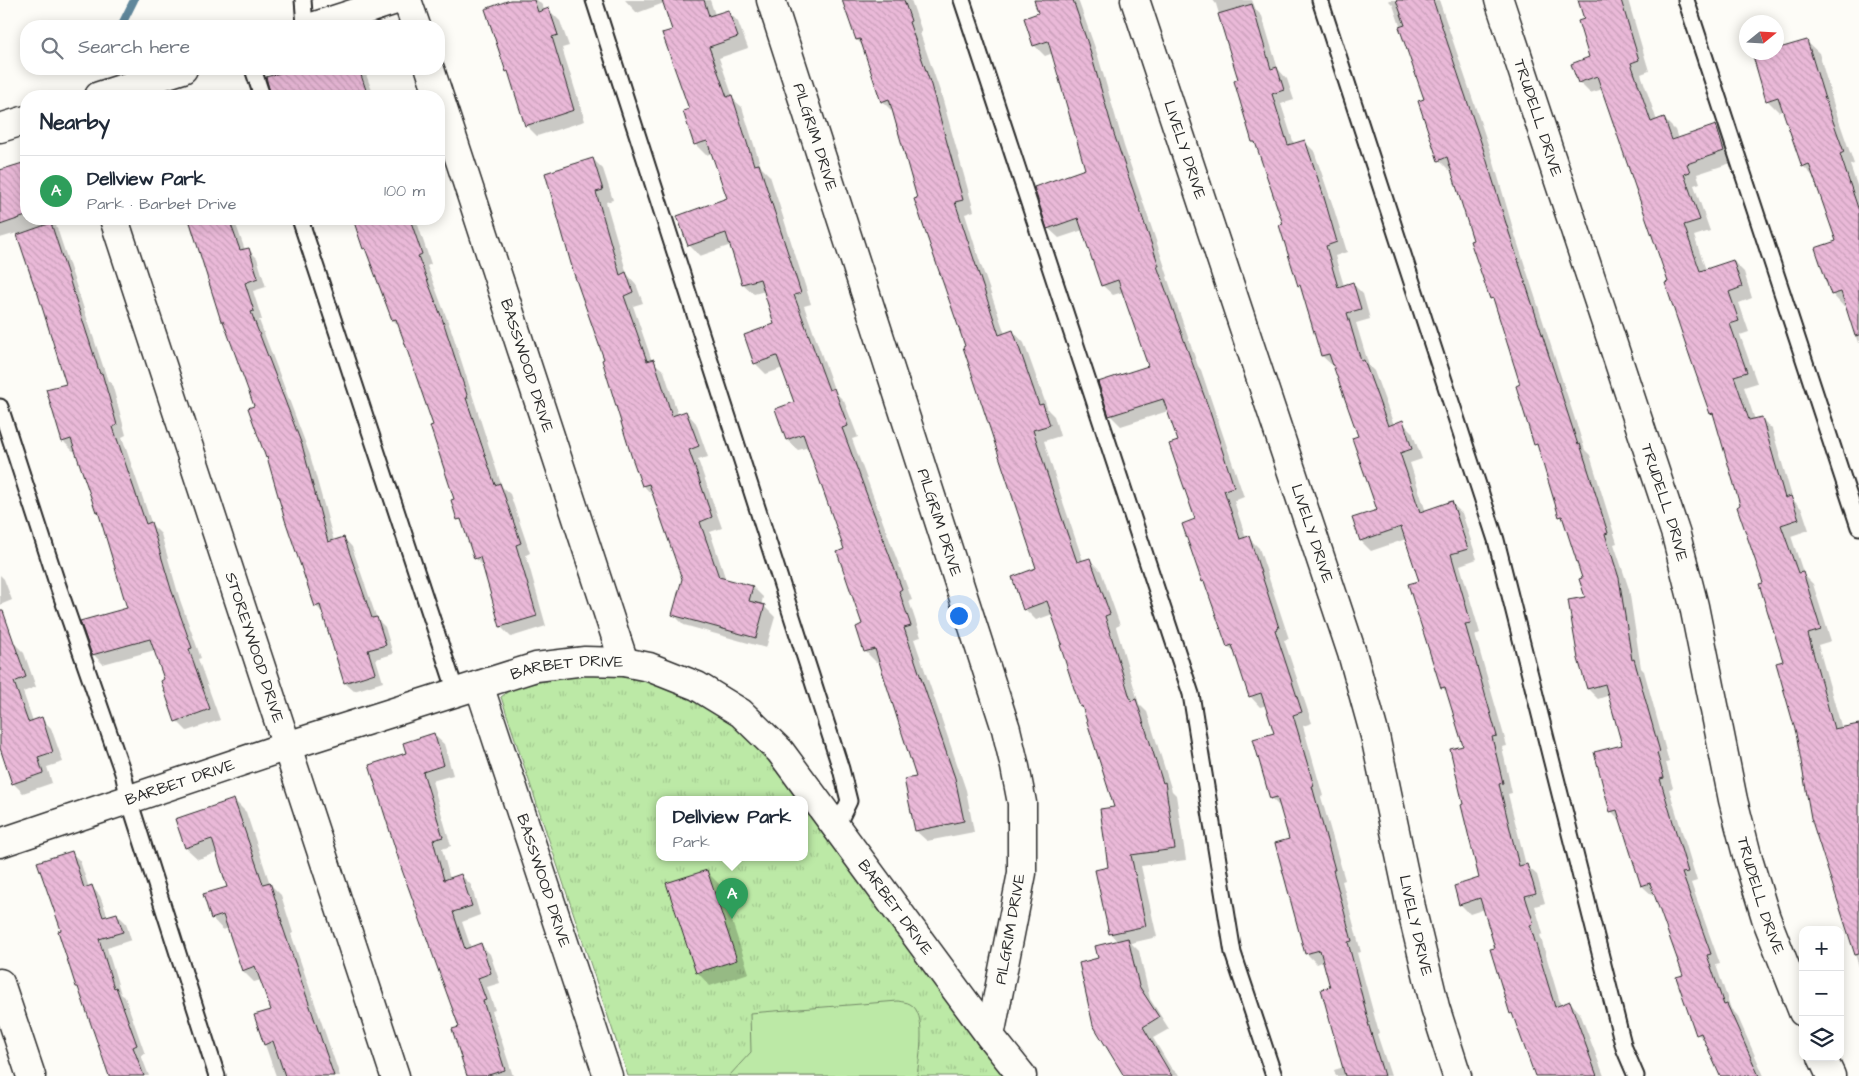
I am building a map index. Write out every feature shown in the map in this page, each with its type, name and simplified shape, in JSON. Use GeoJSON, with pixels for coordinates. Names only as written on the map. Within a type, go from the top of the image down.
{"type":"FeatureCollection","features":[{"type":"Feature","properties":{"kind":"street"},"geometry":{"type":"LineString","coordinates":[[334,20],[396,0]]}},
{"type":"Feature","properties":{"kind":"street"},"geometry":{"type":"LineString","coordinates":[[408,0],[414,20]]}},
{"type":"Feature","properties":{"kind":"street","name":"PILGRIM DRIVE"},"geometry":{"type":"LineString","coordinates":[[771,0],[1000,710],[1016,767],[1022,803],[1022,873],[990,1036]]}},
{"type":"Feature","properties":{"kind":"street","name":"LIVELY DRIVE"},"geometry":{"type":"LineString","coordinates":[[1135,0],[1352,653],[1375,736],[1410,907],[1431,989],[1457,1076]]}},
{"type":"Feature","properties":{"kind":"street","name":"TRUDELL DRIVE"},"geometry":{"type":"LineString","coordinates":[[1499,0],[1676,535],[1694,606],[1733,800],[1748,859],[1766,918],[1799,1002]]}},
{"type":"Feature","properties":{"kind":"street"},"geometry":{"type":"LineString","coordinates":[[118,90],[165,75]]}},
{"type":"Feature","properties":{"kind":"street","name":"BASSWOOD DRIVE"},"geometry":{"type":"LineString","coordinates":[[432,75],[437,90]]}},
{"type":"Feature","properties":{"kind":"street","name":"BASSWOOD DRIVE"},"geometry":{"type":"LineString","coordinates":[[445,115],[624,662]]}},
{"type":"Feature","properties":{"kind":"street"},"geometry":{"type":"LineString","coordinates":[[0,128],[20,122]]}},
{"type":"Feature","properties":{"kind":"street","name":"STOREYWOOD DRIVE"},"geometry":{"type":"LineString","coordinates":[[116,225],[395,1076]]}},
{"type":"Feature","properties":{"kind":"street","name":"BARBET DRIVE"},"geometry":{"type":"LineString","coordinates":[[0,843],[287,746],[536,667],[585,661],[624,662],[649,667],[697,686],[741,713],[780,751],[990,1036]]}},
{"type":"Feature","properties":{"kind":"street","name":"BASSWOOD DRIVE"},"geometry":{"type":"LineString","coordinates":[[467,688],[608,1076]]}},
{"type":"Feature","properties":{"kind":"street"},"geometry":{"type":"LineString","coordinates":[[0,983],[31,1076]]}},
{"type":"Feature","properties":{"kind":"street"},"geometry":{"type":"LineString","coordinates":[[990,1036],[1022,1076]]}},
{"type":"Feature","properties":{"kind":"street"},"geometry":{"type":"LineString","coordinates":[[1824,1061],[1831,1076]]}},
{"type":"Feature","properties":{"kind":"lane"},"geometry":{"type":"LineString","coordinates":[[303,0],[305,20]]}},
{"type":"Feature","properties":{"kind":"lane"},"geometry":{"type":"LineString","coordinates":[[594,0],[842,769],[849,801],[836,828]]}},
{"type":"Feature","properties":{"kind":"lane"},"geometry":{"type":"LineString","coordinates":[[962,0],[1191,694],[1233,953],[1274,1076]]}},
{"type":"Feature","properties":{"kind":"lane"},"geometry":{"type":"LineString","coordinates":[[1320,0],[1496,540],[1624,1048],[1636,1076]]}},
{"type":"Feature","properties":{"kind":"lane"},"geometry":{"type":"LineString","coordinates":[[1686,0],[1859,527]]}},
{"type":"Feature","properties":{"kind":"lane"},"geometry":{"type":"LineString","coordinates":[[255,75],[260,90]]}},
{"type":"Feature","properties":{"kind":"lane"},"geometry":{"type":"LineString","coordinates":[[302,225],[467,688]]}},
{"type":"Feature","properties":{"kind":"lane"},"geometry":{"type":"LineString","coordinates":[[0,406],[57,583],[123,773],[129,800],[217,1076]]}},
{"type":"Feature","properties":{"kind":"green space"},"geometry":{"type":"Polygon","coordinates":[[[586,673],[621,674],[647,679],[675,689],[703,702],[728,719],[756,746],[795,796],[656,796],[656,861],[808,861],[808,813],[1007,1076],[628,1076],[501,697],[514,687],[586,673]]]}},
{"type":"Feature","properties":{"kind":"green space"},"geometry":{"type":"Polygon","coordinates":[[[898,1001],[910,1004],[916,1009],[919,1017],[921,1037],[917,1076],[729,1076],[751,1052],[750,1013],[898,1001]]]}},
{"type":"Feature","properties":{"kind":"building"},"geometry":{"type":"Polygon","coordinates":[[[510,0],[534,0],[538,12],[549,8],[558,35],[552,37],[574,110],[525,126],[508,71],[506,72],[485,9],[510,0]]]}},
{"type":"Feature","properties":{"kind":"building"},"geometry":{"type":"Polygon","coordinates":[[[662,0],[704,0],[709,16],[728,10],[738,37],[709,47],[727,97],[732,95],[754,165],[759,164],[801,293],[794,295],[829,390],[834,388],[848,426],[842,428],[902,589],[899,591],[911,626],[904,628],[955,778],[964,821],[915,831],[904,779],[916,777],[875,649],[864,652],[856,627],[862,624],[837,552],[844,549],[803,434],[786,440],[775,409],[794,402],[777,356],[754,364],[744,335],[774,324],[760,279],[742,284],[726,233],[688,246],[677,216],[727,198],[707,141],[694,145],[683,111],[689,109],[662,33],[672,30],[662,0]]]}},
{"type":"Feature","properties":{"kind":"building"},"geometry":{"type":"Polygon","coordinates":[[[842,0],[904,0],[911,21],[909,22],[931,85],[963,200],[955,202],[999,335],[1013,330],[1039,405],[1043,404],[1050,425],[1033,430],[1077,562],[1090,558],[1110,614],[1105,616],[1131,701],[1136,699],[1163,783],[1165,782],[1175,849],[1131,855],[1146,926],[1109,934],[1095,870],[1108,867],[1100,809],[1114,807],[1047,601],[1023,610],[1012,577],[1036,568],[963,347],[965,346],[914,199],[917,198],[889,99],[881,102],[860,39],[856,40],[842,0]]]}},
{"type":"Feature","properties":{"kind":"building"},"geometry":{"type":"Polygon","coordinates":[[[1034,0],[1073,0],[1114,134],[1159,266],[1157,266],[1210,412],[1234,487],[1224,490],[1240,539],[1249,536],[1279,628],[1275,630],[1302,712],[1293,715],[1314,786],[1312,786],[1352,941],[1348,942],[1368,1023],[1384,1076],[1345,1076],[1321,989],[1330,987],[1320,950],[1305,954],[1275,843],[1289,839],[1277,797],[1270,799],[1253,739],[1274,733],[1261,693],[1249,697],[1232,645],[1227,647],[1182,524],[1195,519],[1169,444],[1178,441],[1163,399],[1109,416],[1098,382],[1148,366],[1118,280],[1101,286],[1078,218],[1047,229],[1034,187],[1085,169],[1048,41],[1033,46],[1024,18],[1038,13],[1034,0]]]}},
{"type":"Feature","properties":{"kind":"building"},"geometry":{"type":"Polygon","coordinates":[[[1396,0],[1433,0],[1482,145],[1608,533],[1605,534],[1619,578],[1632,660],[1634,659],[1660,752],[1657,753],[1664,778],[1660,779],[1688,872],[1682,873],[1711,954],[1707,955],[1724,1005],[1727,1004],[1759,1076],[1720,1076],[1701,1033],[1696,1035],[1676,977],[1683,975],[1650,883],[1641,886],[1617,810],[1610,812],[1594,752],[1622,745],[1605,684],[1587,689],[1578,659],[1568,600],[1585,597],[1579,579],[1582,578],[1562,516],[1559,517],[1537,444],[1534,445],[1516,386],[1520,384],[1493,298],[1490,299],[1470,241],[1473,240],[1447,157],[1438,161],[1418,101],[1424,99],[1399,27],[1405,25],[1396,0]]]}},
{"type":"Feature","properties":{"kind":"building"},"geometry":{"type":"Polygon","coordinates":[[[1578,0],[1621,0],[1639,60],[1631,63],[1651,122],[1664,117],[1672,140],[1716,125],[1724,151],[1687,164],[1690,172],[1684,174],[1700,220],[1684,225],[1700,271],[1733,260],[1742,287],[1729,292],[1739,321],[1730,324],[1747,372],[1734,376],[1749,420],[1762,417],[1785,498],[1791,496],[1799,519],[1781,525],[1798,573],[1803,572],[1821,630],[1808,634],[1834,729],[1859,724],[1859,954],[1855,955],[1811,818],[1796,733],[1776,663],[1783,661],[1759,584],[1763,583],[1737,507],[1740,505],[1713,413],[1710,414],[1690,357],[1665,283],[1668,282],[1597,76],[1578,83],[1571,64],[1589,57],[1578,21],[1584,19],[1578,0]]]}},
{"type":"Feature","properties":{"kind":"building"},"geometry":{"type":"Polygon","coordinates":[[[1252,4],[1271,69],[1277,67],[1284,90],[1272,94],[1288,145],[1305,140],[1323,194],[1337,242],[1326,246],[1338,287],[1353,282],[1361,309],[1347,313],[1361,361],[1364,360],[1388,426],[1403,420],[1412,449],[1400,453],[1420,512],[1452,501],[1468,549],[1451,554],[1471,623],[1465,624],[1497,736],[1492,737],[1503,783],[1499,784],[1519,866],[1527,864],[1536,893],[1525,896],[1534,924],[1530,925],[1555,1007],[1570,1001],[1597,1076],[1535,1076],[1512,1013],[1510,1014],[1490,949],[1495,948],[1480,898],[1459,905],[1454,886],[1479,878],[1461,805],[1463,804],[1450,749],[1463,746],[1445,687],[1441,688],[1408,584],[1419,581],[1401,527],[1360,541],[1352,518],[1377,510],[1352,438],[1358,436],[1329,354],[1321,356],[1300,285],[1298,286],[1279,225],[1283,224],[1255,142],[1252,142],[1234,81],[1238,79],[1218,14],[1252,4]]]}},
{"type":"Feature","properties":{"kind":"building"},"geometry":{"type":"Polygon","coordinates":[[[1807,40],[1844,152],[1840,154],[1859,211],[1859,335],[1855,336],[1841,292],[1831,295],[1815,248],[1836,241],[1809,164],[1802,167],[1778,97],[1766,101],[1754,60],[1784,60],[1784,47],[1807,40]]]}},
{"type":"Feature","properties":{"kind":"building"},"geometry":{"type":"Polygon","coordinates":[[[273,75],[361,75],[366,90],[269,90],[266,77],[273,75]]]}},
{"type":"Feature","properties":{"kind":"building"},"geometry":{"type":"Polygon","coordinates":[[[593,158],[603,190],[596,192],[620,275],[626,272],[633,292],[624,296],[647,361],[654,359],[672,416],[686,411],[699,446],[689,450],[712,517],[700,522],[719,577],[753,586],[749,601],[765,605],[756,638],[672,615],[682,579],[649,484],[642,486],[631,455],[602,360],[604,359],[574,274],[545,173],[593,158]]]}},
{"type":"Feature","properties":{"kind":"building"},"geometry":{"type":"Polygon","coordinates":[[[20,164],[20,218],[0,225],[0,170],[20,164]]]}},
{"type":"Feature","properties":{"kind":"building"},"geometry":{"type":"Polygon","coordinates":[[[45,225],[52,225],[100,374],[102,373],[117,425],[113,427],[146,524],[151,522],[171,589],[192,648],[189,649],[210,709],[175,722],[161,681],[164,679],[150,639],[92,655],[80,621],[127,608],[98,511],[96,512],[71,439],[62,442],[46,389],[66,384],[37,291],[17,235],[45,225]]]}},
{"type":"Feature","properties":{"kind":"building"},"geometry":{"type":"Polygon","coordinates":[[[191,225],[231,225],[240,250],[249,248],[258,278],[245,283],[254,311],[251,312],[302,445],[328,542],[344,537],[372,618],[377,617],[386,645],[368,650],[375,673],[344,683],[320,605],[315,607],[285,520],[267,457],[248,408],[254,406],[223,321],[221,321],[191,225]]]}},
{"type":"Feature","properties":{"kind":"building"},"geometry":{"type":"Polygon","coordinates":[[[355,225],[412,225],[422,254],[418,256],[443,321],[495,485],[500,483],[521,543],[516,545],[537,616],[500,627],[480,557],[474,559],[461,519],[457,520],[451,500],[454,499],[430,426],[433,425],[404,341],[396,319],[392,320],[365,248],[363,249],[355,225]]]}},
{"type":"Feature","properties":{"kind":"building"},"geometry":{"type":"Polygon","coordinates":[[[0,611],[3,611],[26,677],[14,682],[28,722],[42,717],[53,752],[38,757],[43,773],[12,784],[0,748],[0,611]]]}},
{"type":"Feature","properties":{"kind":"building"},"geometry":{"type":"Polygon","coordinates":[[[434,733],[444,765],[423,772],[443,837],[433,840],[444,880],[461,874],[472,906],[453,912],[465,949],[481,943],[491,973],[478,978],[486,1000],[483,1001],[505,1070],[485,1076],[467,1076],[452,1029],[459,1027],[402,870],[369,765],[406,753],[403,743],[434,733]]]}},
{"type":"Feature","properties":{"kind":"building"},"geometry":{"type":"Polygon","coordinates":[[[234,799],[263,884],[270,882],[281,922],[334,1076],[285,1076],[273,1041],[264,1045],[254,1015],[271,1010],[255,966],[242,971],[223,915],[211,919],[203,894],[227,887],[212,839],[185,848],[175,819],[234,799]]]}},
{"type":"Feature","properties":{"kind":"building"},"geometry":{"type":"Polygon","coordinates":[[[72,851],[84,888],[92,885],[103,917],[117,913],[123,932],[99,939],[114,988],[116,987],[137,1045],[133,1047],[144,1076],[109,1076],[78,987],[76,987],[58,931],[61,930],[37,862],[72,851]]]}},
{"type":"Feature","properties":{"kind":"building"},"geometry":{"type":"Polygon","coordinates":[[[707,870],[737,960],[696,973],[666,883],[707,870]]]}},
{"type":"Feature","properties":{"kind":"building"},"geometry":{"type":"Polygon","coordinates":[[[1128,938],[1139,986],[1159,1017],[1143,1027],[1172,1076],[1124,1076],[1093,1025],[1079,963],[1098,958],[1095,946],[1128,938]]]}},
{"type":"Feature","properties":{"kind":"waterway"},"geometry":{"type":"LineString","coordinates":[[124,20],[134,0]]}},
{"type":"Feature","properties":{"kind":"place","name":"Dellview Park"},"geometry":{"type":"Point","coordinates":[732,919]}}]}
